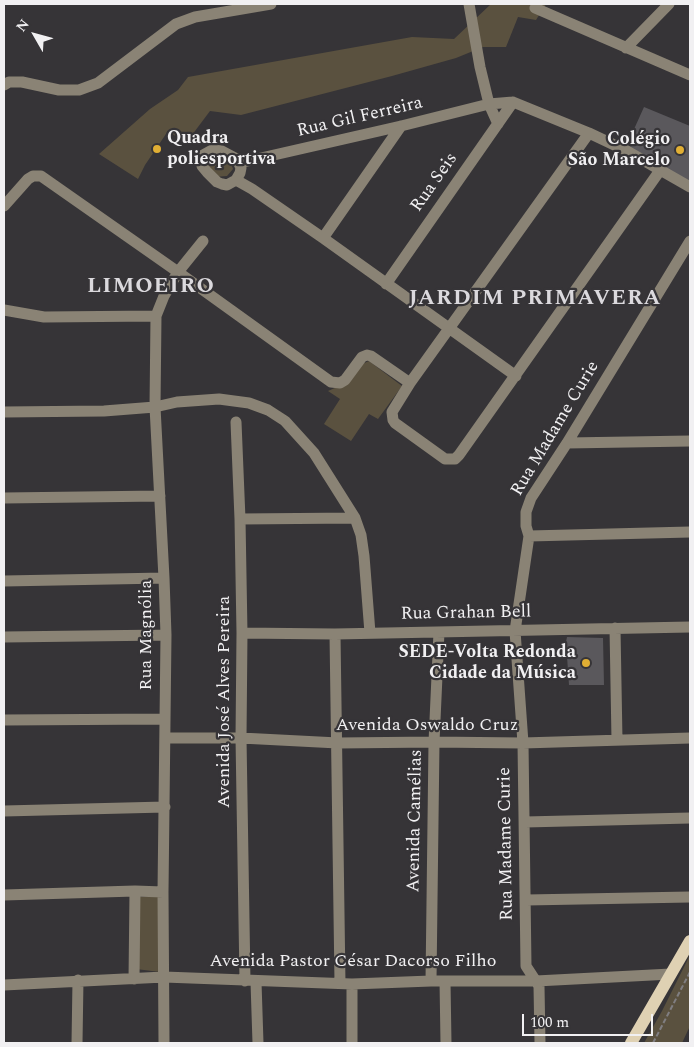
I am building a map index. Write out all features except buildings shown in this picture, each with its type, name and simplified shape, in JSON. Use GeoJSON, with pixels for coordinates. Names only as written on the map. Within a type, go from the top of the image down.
{"type":"FeatureCollection","features":[{"type":"Feature","properties":{"kind":"main road"},"geometry":{"type":"LineString","coordinates":[[632,1043],[690,941]]}},
{"type":"Feature","properties":{"kind":"street"},"geometry":{"type":"LineString","coordinates":[[4,85],[9,82],[22,82],[59,90],[79,90],[98,83],[176,24],[195,17],[271,4]]}},
{"type":"Feature","properties":{"kind":"street"},"geometry":{"type":"LineString","coordinates":[[469,4],[480,67],[489,104],[498,124]]}},
{"type":"Feature","properties":{"kind":"street"},"geometry":{"type":"LineString","coordinates":[[626,48],[669,4]]}},
{"type":"Feature","properties":{"kind":"street"},"geometry":{"type":"LineString","coordinates":[[535,8],[690,75]]}},
{"type":"Feature","properties":{"kind":"street","name":"Rua Gil Ferreira"},"geometry":{"type":"LineString","coordinates":[[240,164],[489,104],[513,102],[627,151],[690,187]]}},
{"type":"Feature","properties":{"kind":"street","name":"Rua Seis"},"geometry":{"type":"LineString","coordinates":[[386,284],[513,102]]}},
{"type":"Feature","properties":{"kind":"street"},"geometry":{"type":"LineString","coordinates":[[323,238],[401,126]]}},
{"type":"Feature","properties":{"kind":"street"},"geometry":{"type":"LineString","coordinates":[[588,133],[410,383],[392,412],[395,423],[445,459],[450,460],[459,455],[661,169]]}},
{"type":"Feature","properties":{"kind":"street"},"geometry":{"type":"LineString","coordinates":[[222,151],[233,156],[240,164],[240,172],[236,180],[227,185],[217,182],[202,166],[199,152],[222,151]]}},
{"type":"Feature","properties":{"kind":"street"},"geometry":{"type":"LineString","coordinates":[[4,206],[28,179],[33,176],[41,176],[331,382],[345,380],[362,357],[367,355],[410,383]]}},
{"type":"Feature","properties":{"kind":"street"},"geometry":{"type":"LineString","coordinates":[[236,180],[323,238],[516,376]]}},
{"type":"Feature","properties":{"kind":"street","name":"Rua Magnólia"},"geometry":{"type":"LineString","coordinates":[[164,1043],[163,892],[166,635],[155,407],[156,316],[164,296],[178,272],[203,241]]}},
{"type":"Feature","properties":{"kind":"street","name":"Rua Madame Curie"},"geometry":{"type":"LineString","coordinates":[[540,1043],[539,988],[526,966],[523,744],[515,630],[529,536],[526,526],[526,512],[531,498],[567,443],[690,241]]}},
{"type":"Feature","properties":{"kind":"street"},"geometry":{"type":"LineString","coordinates":[[5,312],[44,317],[156,316]]}},
{"type":"Feature","properties":{"kind":"street"},"geometry":{"type":"LineString","coordinates":[[4,412],[86,411],[155,407],[177,402],[219,399],[249,402],[268,410],[285,421],[314,453],[355,518],[361,535],[364,556],[370,633]]}},
{"type":"Feature","properties":{"kind":"street","name":"Avenida José Alves Pereira"},"geometry":{"type":"LineString","coordinates":[[236,422],[242,633],[241,738],[251,981],[258,1043]]}},
{"type":"Feature","properties":{"kind":"street"},"geometry":{"type":"LineString","coordinates":[[567,443],[690,441]]}},
{"type":"Feature","properties":{"kind":"street"},"geometry":{"type":"LineString","coordinates":[[4,498],[160,496]]}},
{"type":"Feature","properties":{"kind":"street"},"geometry":{"type":"LineString","coordinates":[[240,519],[355,518]]}},
{"type":"Feature","properties":{"kind":"street"},"geometry":{"type":"LineString","coordinates":[[529,536],[690,532]]}},
{"type":"Feature","properties":{"kind":"street"},"geometry":{"type":"LineString","coordinates":[[4,581],[164,578]]}},
{"type":"Feature","properties":{"kind":"street","name":"Rua Grahan Bell"},"geometry":{"type":"LineString","coordinates":[[242,633],[335,634],[690,627]]}},
{"type":"Feature","properties":{"kind":"street"},"geometry":{"type":"LineString","coordinates":[[615,628],[617,740]]}},
{"type":"Feature","properties":{"kind":"street","name":"Avenida Camélias"},"geometry":{"type":"LineString","coordinates":[[431,981],[434,742],[439,632]]}},
{"type":"Feature","properties":{"kind":"street"},"geometry":{"type":"LineString","coordinates":[[335,634],[346,983],[352,1043]]}},
{"type":"Feature","properties":{"kind":"street"},"geometry":{"type":"LineString","coordinates":[[4,637],[166,635]]}},
{"type":"Feature","properties":{"kind":"street"},"geometry":{"type":"LineString","coordinates":[[4,720],[165,719]]}},
{"type":"Feature","properties":{"kind":"street","name":"Avenida Oswaldo Cruz"},"geometry":{"type":"LineString","coordinates":[[165,738],[241,738],[338,743],[434,742],[523,744],[690,738]]}},
{"type":"Feature","properties":{"kind":"street"},"geometry":{"type":"LineString","coordinates":[[4,811],[165,807]]}},
{"type":"Feature","properties":{"kind":"street"},"geometry":{"type":"LineString","coordinates":[[525,822],[690,818]]}},
{"type":"Feature","properties":{"kind":"street"},"geometry":{"type":"LineString","coordinates":[[134,979],[135,891]]}},
{"type":"Feature","properties":{"kind":"street"},"geometry":{"type":"LineString","coordinates":[[4,895],[135,891],[163,892]]}},
{"type":"Feature","properties":{"kind":"street"},"geometry":{"type":"LineString","coordinates":[[526,900],[690,897]]}},
{"type":"Feature","properties":{"kind":"street","name":"Avenida Pastor César Dacorso Filho"},"geometry":{"type":"LineString","coordinates":[[4,985],[164,977],[346,983],[536,980],[671,974]]}},
{"type":"Feature","properties":{"kind":"street"},"geometry":{"type":"LineString","coordinates":[[76,1043],[78,980]]}},
{"type":"Feature","properties":{"kind":"street"},"geometry":{"type":"LineString","coordinates":[[445,981],[446,1043]]}},
{"type":"Feature","properties":{"kind":"path"},"geometry":{"type":"LineString","coordinates":[[653,1043],[690,972]]}},
{"type":"Feature","properties":{"kind":"shaded area"},"geometry":{"type":"Polygon","coordinates":[[[491,4],[546,4],[536,20],[518,17],[506,47],[483,47],[456,58],[392,76],[241,115],[210,111],[186,143],[168,131],[138,179],[99,154],[150,109],[178,90],[188,77],[412,37],[454,39],[491,4]]]}},
{"type":"Feature","properties":{"kind":"shaded area"},"geometry":{"type":"Polygon","coordinates":[[[213,154],[230,161],[233,169],[227,176],[214,177],[204,164],[207,157],[213,154]]]}},
{"type":"Feature","properties":{"kind":"shaded area"},"geometry":{"type":"Polygon","coordinates":[[[369,361],[402,386],[378,419],[369,414],[351,441],[324,424],[340,399],[328,391],[337,387],[362,364],[369,361]]]}},
{"type":"Feature","properties":{"kind":"shaded area"},"geometry":{"type":"Polygon","coordinates":[[[138,897],[159,897],[160,972],[136,969],[138,897]]]}},
{"type":"Feature","properties":{"kind":"shaded area"},"geometry":{"type":"Polygon","coordinates":[[[690,955],[690,1026],[682,1043],[644,1043],[662,1011],[690,955]]]}},
{"type":"Feature","properties":{"kind":"place","name":"Quadra poliesportiva"},"geometry":{"type":"Point","coordinates":[157,149]}},
{"type":"Feature","properties":{"kind":"place","name":"Colégio São Marcelo"},"geometry":{"type":"Point","coordinates":[680,150]}},
{"type":"Feature","properties":{"kind":"place","name":"SEDE-Volta Redonda Cidade da Música"},"geometry":{"type":"Point","coordinates":[586,663]}},
{"type":"Feature","properties":{"kind":"district","name":"LIMOEIRO"},"geometry":{"type":"Point","coordinates":[151,288]}},
{"type":"Feature","properties":{"kind":"district","name":"JARDIM PRIMAVERA"},"geometry":{"type":"Point","coordinates":[535,300]}}]}
